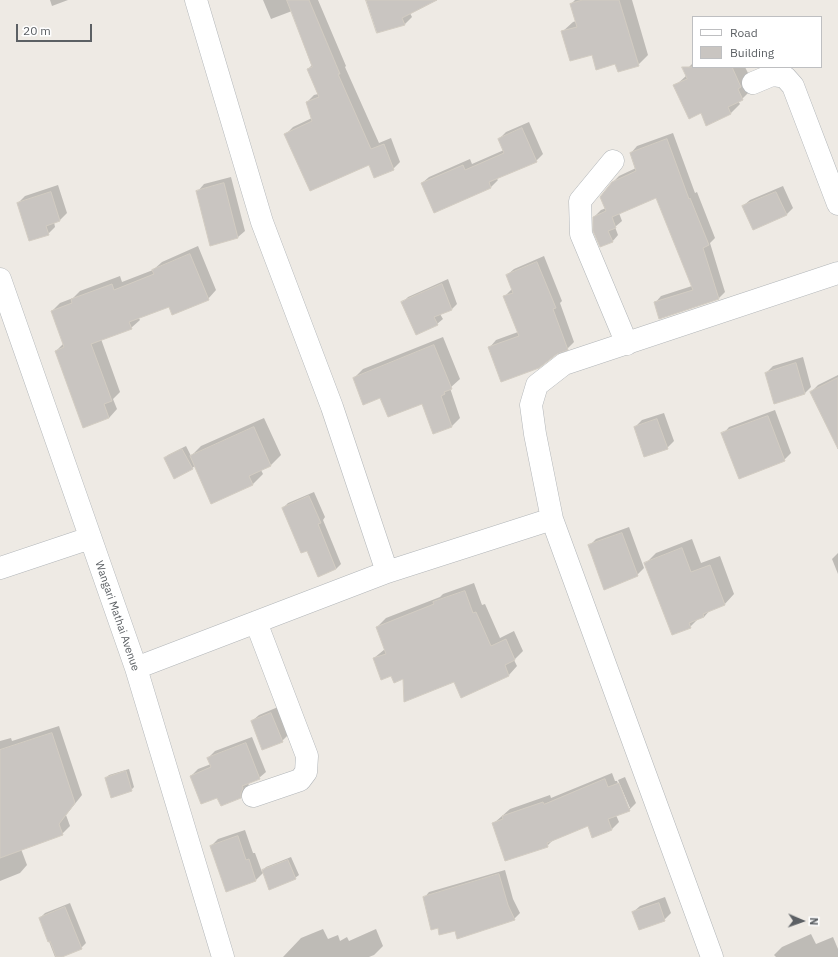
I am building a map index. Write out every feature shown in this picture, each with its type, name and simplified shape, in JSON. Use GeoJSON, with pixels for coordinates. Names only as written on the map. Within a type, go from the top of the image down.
{"type":"FeatureCollection","features":[{"type":"Feature","properties":{"kind":"street"},"geometry":{"type":"LineString","coordinates":[[196,0],[262,222],[332,407],[387,572]]}},
{"type":"Feature","properties":{"kind":"street"},"geometry":{"type":"LineString","coordinates":[[753,83],[772,75],[785,77],[794,86],[838,204]]}},
{"type":"Feature","properties":{"kind":"street"},"geometry":{"type":"LineString","coordinates":[[613,161],[580,201],[581,234],[627,344]]}},
{"type":"Feature","properties":{"kind":"street"},"geometry":{"type":"LineString","coordinates":[[712,957],[552,519],[535,434],[531,405],[537,385],[564,364],[838,273]]}},
{"type":"Feature","properties":{"kind":"street","name":"Wangari Mathai Avenue"},"geometry":{"type":"LineString","coordinates":[[0,279],[136,668],[223,957]]}},
{"type":"Feature","properties":{"kind":"street"},"geometry":{"type":"LineString","coordinates":[[136,668],[387,572],[552,519]]}},
{"type":"Feature","properties":{"kind":"street"},"geometry":{"type":"LineString","coordinates":[[0,568],[90,538]]}},
{"type":"Feature","properties":{"kind":"street"},"geometry":{"type":"LineString","coordinates":[[253,796],[300,780],[306,772],[307,756],[256,622]]}},
{"type":"Feature","properties":{"kind":"building"},"geometry":{"type":"Polygon","coordinates":[[[287,0],[309,0],[340,74],[338,74],[371,149],[384,144],[394,170],[374,178],[369,165],[310,191],[284,134],[312,121],[306,102],[319,97],[307,69],[312,67],[287,0]]]}},
{"type":"Feature","properties":{"kind":"building"},"geometry":{"type":"Polygon","coordinates":[[[366,0],[437,0],[402,18],[405,25],[377,33],[366,0]]]}},
{"type":"Feature","properties":{"kind":"building"},"geometry":{"type":"Polygon","coordinates":[[[583,0],[619,0],[639,66],[618,72],[615,64],[596,70],[592,55],[570,61],[561,31],[577,27],[570,4],[583,0]]]}},
{"type":"Feature","properties":{"kind":"building"},"geometry":{"type":"Polygon","coordinates":[[[682,67],[732,68],[741,87],[738,89],[743,100],[728,107],[731,114],[706,126],[701,113],[689,119],[673,85],[687,79],[682,67]]]}},
{"type":"Feature","properties":{"kind":"building"},"geometry":{"type":"Polygon","coordinates":[[[522,128],[537,162],[489,182],[491,188],[434,213],[421,183],[463,165],[465,170],[504,153],[498,139],[522,128]]]}},
{"type":"Feature","properties":{"kind":"building"},"geometry":{"type":"Polygon","coordinates":[[[667,139],[689,199],[690,198],[709,245],[703,248],[719,299],[659,319],[654,302],[693,290],[656,198],[612,217],[616,228],[608,231],[613,242],[600,247],[593,231],[593,217],[606,211],[600,197],[612,182],[636,171],[630,153],[667,139]]]}},
{"type":"Feature","properties":{"kind":"building"},"geometry":{"type":"Polygon","coordinates":[[[224,183],[238,238],[210,246],[196,191],[224,183]]]}},
{"type":"Feature","properties":{"kind":"building"},"geometry":{"type":"Polygon","coordinates":[[[51,192],[60,221],[46,226],[49,235],[29,241],[17,203],[51,192]]]}},
{"type":"Feature","properties":{"kind":"building"},"geometry":{"type":"Polygon","coordinates":[[[776,192],[787,215],[753,230],[742,206],[776,192]]]}},
{"type":"Feature","properties":{"kind":"building"},"geometry":{"type":"Polygon","coordinates":[[[190,254],[209,300],[172,315],[169,307],[129,322],[132,329],[91,344],[112,401],[104,404],[109,418],[83,428],[55,351],[64,347],[51,311],[72,303],[71,299],[112,284],[114,290],[154,274],[152,270],[190,254]]]}},
{"type":"Feature","properties":{"kind":"building"},"geometry":{"type":"Polygon","coordinates":[[[537,262],[556,308],[553,309],[568,350],[557,354],[539,368],[501,382],[488,347],[519,336],[503,296],[513,293],[506,275],[537,262]]]}},
{"type":"Feature","properties":{"kind":"building"},"geometry":{"type":"Polygon","coordinates":[[[442,284],[452,310],[434,317],[438,325],[416,335],[401,302],[442,284]]]}},
{"type":"Feature","properties":{"kind":"building"},"geometry":{"type":"Polygon","coordinates":[[[434,345],[452,389],[444,392],[445,394],[441,396],[452,427],[433,434],[422,404],[388,417],[380,398],[363,405],[353,378],[434,345]]]}},
{"type":"Feature","properties":{"kind":"building"},"geometry":{"type":"Polygon","coordinates":[[[796,363],[805,394],[774,404],[765,373],[796,363]]]}},
{"type":"Feature","properties":{"kind":"building"},"geometry":{"type":"Polygon","coordinates":[[[838,378],[838,449],[810,392],[838,378]]]}},
{"type":"Feature","properties":{"kind":"building"},"geometry":{"type":"Polygon","coordinates":[[[768,416],[785,461],[739,479],[721,433],[768,416]]]}},
{"type":"Feature","properties":{"kind":"building"},"geometry":{"type":"Polygon","coordinates":[[[657,419],[668,449],[644,457],[634,427],[657,419]]]}},
{"type":"Feature","properties":{"kind":"building"},"geometry":{"type":"Polygon","coordinates":[[[254,427],[271,466],[249,476],[253,485],[211,504],[190,456],[254,427]]]}},
{"type":"Feature","properties":{"kind":"building"},"geometry":{"type":"Polygon","coordinates":[[[182,449],[193,469],[174,479],[164,458],[182,449]]]}},
{"type":"Feature","properties":{"kind":"building"},"geometry":{"type":"Polygon","coordinates":[[[309,496],[321,523],[318,524],[336,569],[318,577],[307,551],[301,553],[282,508],[309,496]]]}},
{"type":"Feature","properties":{"kind":"building"},"geometry":{"type":"Polygon","coordinates":[[[622,533],[638,576],[604,590],[588,545],[622,533]]]}},
{"type":"Feature","properties":{"kind":"building"},"geometry":{"type":"Polygon","coordinates":[[[682,548],[691,572],[710,565],[725,605],[703,614],[704,617],[689,623],[691,628],[672,635],[644,563],[682,548]]]}},
{"type":"Feature","properties":{"kind":"building"},"geometry":{"type":"Polygon","coordinates":[[[465,591],[473,613],[476,612],[491,646],[506,639],[515,660],[505,665],[509,676],[461,698],[454,682],[404,702],[403,679],[394,683],[391,676],[381,680],[373,658],[386,654],[376,627],[434,604],[433,602],[465,591]]]}},
{"type":"Feature","properties":{"kind":"building"},"geometry":{"type":"Polygon","coordinates":[[[271,713],[283,742],[262,750],[251,721],[271,713]]]}},
{"type":"Feature","properties":{"kind":"building"},"geometry":{"type":"Polygon","coordinates":[[[52,733],[75,803],[59,824],[63,835],[0,858],[0,750],[52,733]]]}},
{"type":"Feature","properties":{"kind":"building"},"geometry":{"type":"Polygon","coordinates":[[[246,743],[260,779],[242,786],[241,798],[221,806],[217,798],[201,804],[190,776],[211,767],[207,758],[246,743]]]}},
{"type":"Feature","properties":{"kind":"building"},"geometry":{"type":"Polygon","coordinates":[[[126,771],[132,791],[111,798],[105,778],[126,771]]]}},
{"type":"Feature","properties":{"kind":"building"},"geometry":{"type":"Polygon","coordinates":[[[605,779],[608,787],[619,783],[630,811],[608,819],[612,830],[592,838],[588,826],[547,843],[548,847],[505,861],[492,823],[503,819],[502,816],[543,802],[544,804],[605,779]]]}},
{"type":"Feature","properties":{"kind":"building"},"geometry":{"type":"Polygon","coordinates":[[[238,836],[246,860],[249,859],[256,881],[226,892],[210,846],[238,836]]]}},
{"type":"Feature","properties":{"kind":"building"},"geometry":{"type":"Polygon","coordinates":[[[288,860],[296,879],[269,890],[262,870],[288,860]]]}},
{"type":"Feature","properties":{"kind":"building"},"geometry":{"type":"Polygon","coordinates":[[[499,874],[508,905],[515,920],[457,939],[455,931],[439,935],[438,928],[431,930],[423,897],[499,874]]]}},
{"type":"Feature","properties":{"kind":"building"},"geometry":{"type":"Polygon","coordinates":[[[659,903],[665,921],[639,930],[632,912],[659,903]]]}},
{"type":"Feature","properties":{"kind":"building"},"geometry":{"type":"Polygon","coordinates":[[[65,907],[82,949],[62,957],[56,957],[50,941],[48,942],[39,918],[65,907]]]}}]}
